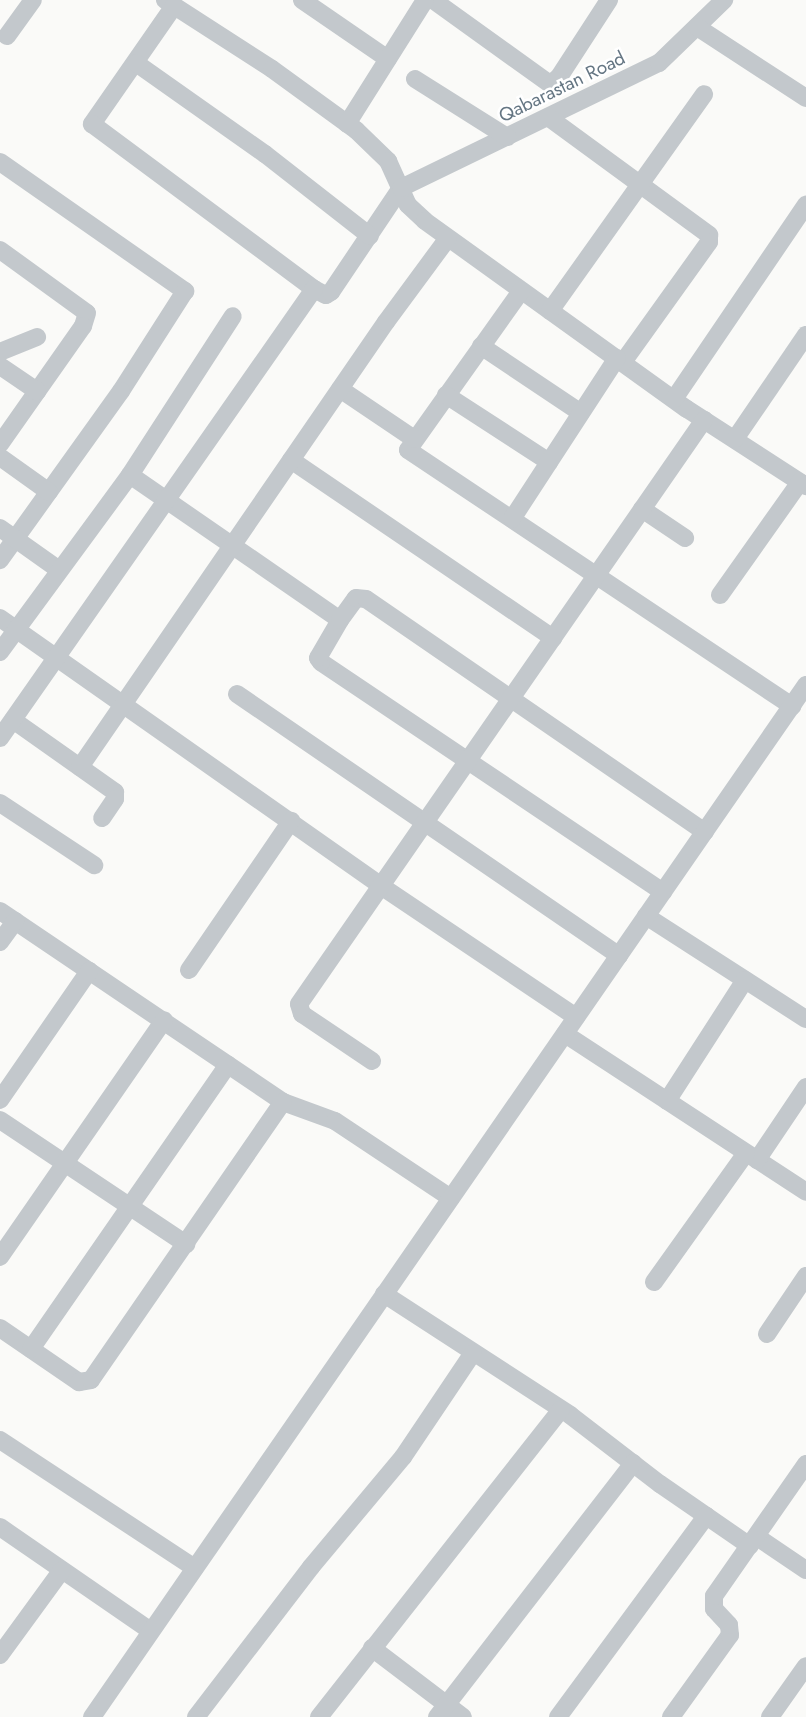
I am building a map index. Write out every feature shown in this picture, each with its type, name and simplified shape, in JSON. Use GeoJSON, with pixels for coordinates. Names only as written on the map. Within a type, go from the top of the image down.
{"type":"FeatureCollection","features":[{"type":"Feature","properties":{"kind":"street"},"geometry":{"type":"LineString","coordinates":[[7,36],[33,0]]}},
{"type":"Feature","properties":{"kind":"street"},"geometry":{"type":"LineString","coordinates":[[302,0],[388,59]]}},
{"type":"Feature","properties":{"kind":"street"},"geometry":{"type":"LineString","coordinates":[[347,124],[425,0]]}},
{"type":"Feature","properties":{"kind":"street"},"geometry":{"type":"LineString","coordinates":[[433,0],[550,84],[559,77],[609,0]]}},
{"type":"Feature","properties":{"kind":"street","name":"Qabarastan Road"},"geometry":{"type":"LineString","coordinates":[[401,188],[659,63],[724,0]]}},
{"type":"Feature","properties":{"kind":"street"},"geometry":{"type":"LineString","coordinates":[[401,188],[331,292],[326,295],[314,289],[92,124],[136,63],[169,3],[347,124],[388,160],[401,188],[408,205],[448,238],[704,420],[803,484],[720,595]]}},
{"type":"Feature","properties":{"kind":"street"},"geometry":{"type":"LineString","coordinates":[[697,27],[806,98]]}},
{"type":"Feature","properties":{"kind":"street"},"geometry":{"type":"LineString","coordinates":[[136,63],[265,154],[370,236]]}},
{"type":"Feature","properties":{"kind":"street"},"geometry":{"type":"LineString","coordinates":[[416,79],[507,137]]}},
{"type":"Feature","properties":{"kind":"street"},"geometry":{"type":"LineString","coordinates":[[550,311],[704,94]]}},
{"type":"Feature","properties":{"kind":"street"},"geometry":{"type":"LineString","coordinates":[[512,520],[581,413],[710,239],[703,228],[548,117]]}},
{"type":"Feature","properties":{"kind":"street"},"geometry":{"type":"LineString","coordinates":[[0,162],[186,291],[121,392],[0,560]]}},
{"type":"Feature","properties":{"kind":"street"},"geometry":{"type":"LineString","coordinates":[[674,399],[806,206]]}},
{"type":"Feature","properties":{"kind":"street"},"geometry":{"type":"LineString","coordinates":[[80,767],[290,460],[448,238]]}},
{"type":"Feature","properties":{"kind":"street"},"geometry":{"type":"LineString","coordinates":[[0,250],[87,313],[82,326],[0,444]]}},
{"type":"Feature","properties":{"kind":"street"},"geometry":{"type":"LineString","coordinates":[[0,738],[314,289]]}},
{"type":"Feature","properties":{"kind":"street"},"geometry":{"type":"LineString","coordinates":[[521,291],[408,450],[792,706]]}},
{"type":"Feature","properties":{"kind":"street"},"geometry":{"type":"LineString","coordinates":[[0,652],[130,475],[233,316]]}},
{"type":"Feature","properties":{"kind":"street"},"geometry":{"type":"LineString","coordinates":[[735,439],[806,336]]}},
{"type":"Feature","properties":{"kind":"street"},"geometry":{"type":"LineString","coordinates":[[0,352],[37,337]]}},
{"type":"Feature","properties":{"kind":"street"},"geometry":{"type":"LineString","coordinates":[[481,346],[581,413]]}},
{"type":"Feature","properties":{"kind":"street"},"geometry":{"type":"LineString","coordinates":[[0,366],[37,391]]}},
{"type":"Feature","properties":{"kind":"street"},"geometry":{"type":"LineString","coordinates":[[340,389],[414,439]]}},
{"type":"Feature","properties":{"kind":"street"},"geometry":{"type":"LineString","coordinates":[[446,395],[548,462]]}},
{"type":"Feature","properties":{"kind":"street"},"geometry":{"type":"LineString","coordinates":[[372,1061],[302,1014],[298,1007],[704,420]]}},
{"type":"Feature","properties":{"kind":"street"},"geometry":{"type":"LineString","coordinates":[[0,457],[49,492]]}},
{"type":"Feature","properties":{"kind":"street"},"geometry":{"type":"LineString","coordinates":[[290,460],[553,638]]}},
{"type":"Feature","properties":{"kind":"street"},"geometry":{"type":"LineString","coordinates":[[130,475],[233,544],[340,620]]}},
{"type":"Feature","properties":{"kind":"street"},"geometry":{"type":"LineString","coordinates":[[642,509],[685,538]]}},
{"type":"Feature","properties":{"kind":"street"},"geometry":{"type":"LineString","coordinates":[[0,528],[59,570]]}},
{"type":"Feature","properties":{"kind":"street"},"geometry":{"type":"LineString","coordinates":[[663,892],[467,762],[322,662],[318,658],[340,620],[356,598],[366,599],[704,832]]}},
{"type":"Feature","properties":{"kind":"street"},"geometry":{"type":"LineString","coordinates":[[0,618],[381,886],[576,1017]]}},
{"type":"Feature","properties":{"kind":"street"},"geometry":{"type":"LineString","coordinates":[[92,1717],[806,685]]}},
{"type":"Feature","properties":{"kind":"street"},"geometry":{"type":"LineString","coordinates":[[237,694],[619,956]]}},
{"type":"Feature","properties":{"kind":"street"},"geometry":{"type":"LineString","coordinates":[[13,720],[116,794],[102,818]]}},
{"type":"Feature","properties":{"kind":"street"},"geometry":{"type":"LineString","coordinates":[[0,803],[94,865]]}},
{"type":"Feature","properties":{"kind":"street"},"geometry":{"type":"LineString","coordinates":[[189,970],[291,821]]}},
{"type":"Feature","properties":{"kind":"street"},"geometry":{"type":"LineString","coordinates":[[0,942],[7,916],[284,1102],[335,1121],[451,1198]]}},
{"type":"Feature","properties":{"kind":"street"},"geometry":{"type":"LineString","coordinates":[[646,916],[806,1018]]}},
{"type":"Feature","properties":{"kind":"street"},"geometry":{"type":"LineString","coordinates":[[0,1100],[5,1080],[89,970]]}},
{"type":"Feature","properties":{"kind":"street"},"geometry":{"type":"LineString","coordinates":[[667,1101],[745,980]]}},
{"type":"Feature","properties":{"kind":"street"},"geometry":{"type":"LineString","coordinates":[[0,1257],[164,1020]]}},
{"type":"Feature","properties":{"kind":"street"},"geometry":{"type":"LineString","coordinates":[[565,1034],[806,1192]]}},
{"type":"Feature","properties":{"kind":"street"},"geometry":{"type":"LineString","coordinates":[[31,1349],[228,1064]]}},
{"type":"Feature","properties":{"kind":"street"},"geometry":{"type":"LineString","coordinates":[[654,1282],[806,1087]]}},
{"type":"Feature","properties":{"kind":"street"},"geometry":{"type":"LineString","coordinates":[[1,1331],[79,1382],[91,1380],[284,1102]]}},
{"type":"Feature","properties":{"kind":"street"},"geometry":{"type":"LineString","coordinates":[[0,1120],[186,1244]]}},
{"type":"Feature","properties":{"kind":"street"},"geometry":{"type":"LineString","coordinates":[[768,1334],[806,1276]]}},
{"type":"Feature","properties":{"kind":"street"},"geometry":{"type":"LineString","coordinates":[[384,1294],[561,1410],[706,1516],[806,1570]]}},
{"type":"Feature","properties":{"kind":"street"},"geometry":{"type":"LineString","coordinates":[[196,1717],[311,1566],[403,1457],[473,1353]]}},
{"type":"Feature","properties":{"kind":"street"},"geometry":{"type":"LineString","coordinates":[[319,1717],[561,1410]]}},
{"type":"Feature","properties":{"kind":"street"},"geometry":{"type":"LineString","coordinates":[[0,1440],[195,1568]]}},
{"type":"Feature","properties":{"kind":"street"},"geometry":{"type":"LineString","coordinates":[[442,1711],[633,1463]]}},
{"type":"Feature","properties":{"kind":"street"},"geometry":{"type":"LineString","coordinates":[[671,1717],[730,1635],[731,1628],[715,1612],[712,1602],[806,1464]]}},
{"type":"Feature","properties":{"kind":"street"},"geometry":{"type":"LineString","coordinates":[[558,1717],[706,1516]]}},
{"type":"Feature","properties":{"kind":"street"},"geometry":{"type":"LineString","coordinates":[[3,1534],[62,1570],[151,1631]]}},
{"type":"Feature","properties":{"kind":"street"},"geometry":{"type":"LineString","coordinates":[[0,1655],[62,1570]]}},
{"type":"Feature","properties":{"kind":"street"},"geometry":{"type":"LineString","coordinates":[[372,1648],[442,1711],[463,1717]]}},
{"type":"Feature","properties":{"kind":"street"},"geometry":{"type":"LineString","coordinates":[[770,1717],[806,1666]]}}]}
